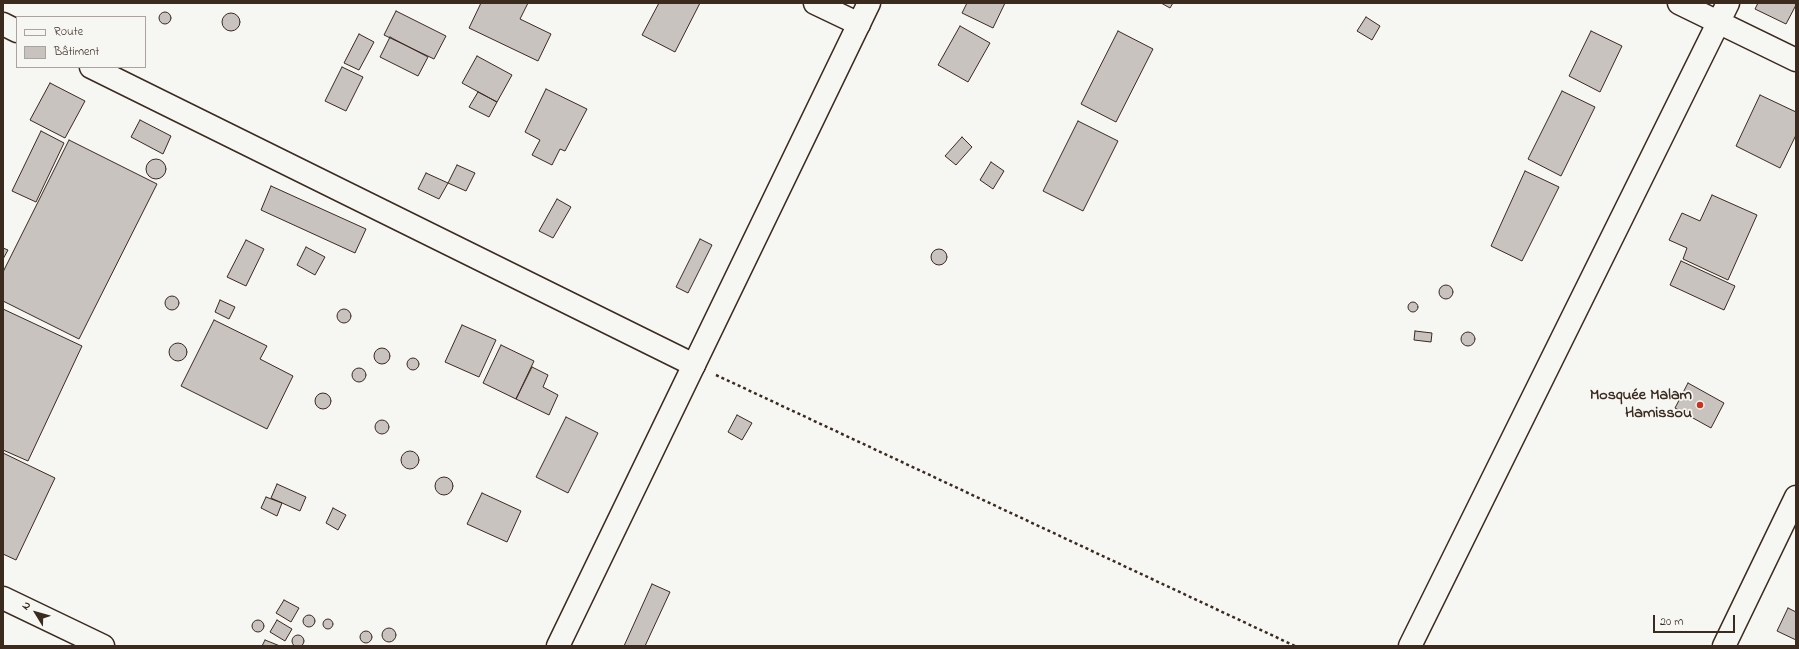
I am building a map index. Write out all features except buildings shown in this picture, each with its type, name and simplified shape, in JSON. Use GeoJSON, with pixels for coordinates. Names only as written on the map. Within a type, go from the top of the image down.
{"type":"FeatureCollection","features":[{"type":"Feature","properties":{"kind":"street"},"geometry":{"type":"LineString","coordinates":[[816,3],[859,24]]}},
{"type":"Feature","properties":{"kind":"street"},"geometry":{"type":"LineString","coordinates":[[558,646],[869,3]]}},
{"type":"Feature","properties":{"kind":"street"},"geometry":{"type":"LineString","coordinates":[[1679,3],[1796,60]]}},
{"type":"Feature","properties":{"kind":"street"},"geometry":{"type":"LineString","coordinates":[[1410,646],[1728,3]]}},
{"type":"Feature","properties":{"kind":"street"},"geometry":{"type":"LineString","coordinates":[[3,24],[16,30]]}},
{"type":"Feature","properties":{"kind":"street"},"geometry":{"type":"LineString","coordinates":[[93,68],[694,365]]}},
{"type":"Feature","properties":{"kind":"street"},"geometry":{"type":"LineString","coordinates":[[1724,646],[1796,497]]}},
{"type":"Feature","properties":{"kind":"street"},"geometry":{"type":"LineString","coordinates":[[3,598],[103,646]]}},
{"type":"Feature","properties":{"kind":"path"},"geometry":{"type":"LineString","coordinates":[[694,365],[1295,646]]}},
{"type":"Feature","properties":{"kind":"place","name":"Mosquée Malam Hamissou"},"geometry":{"type":"Point","coordinates":[1700,405]}}]}
